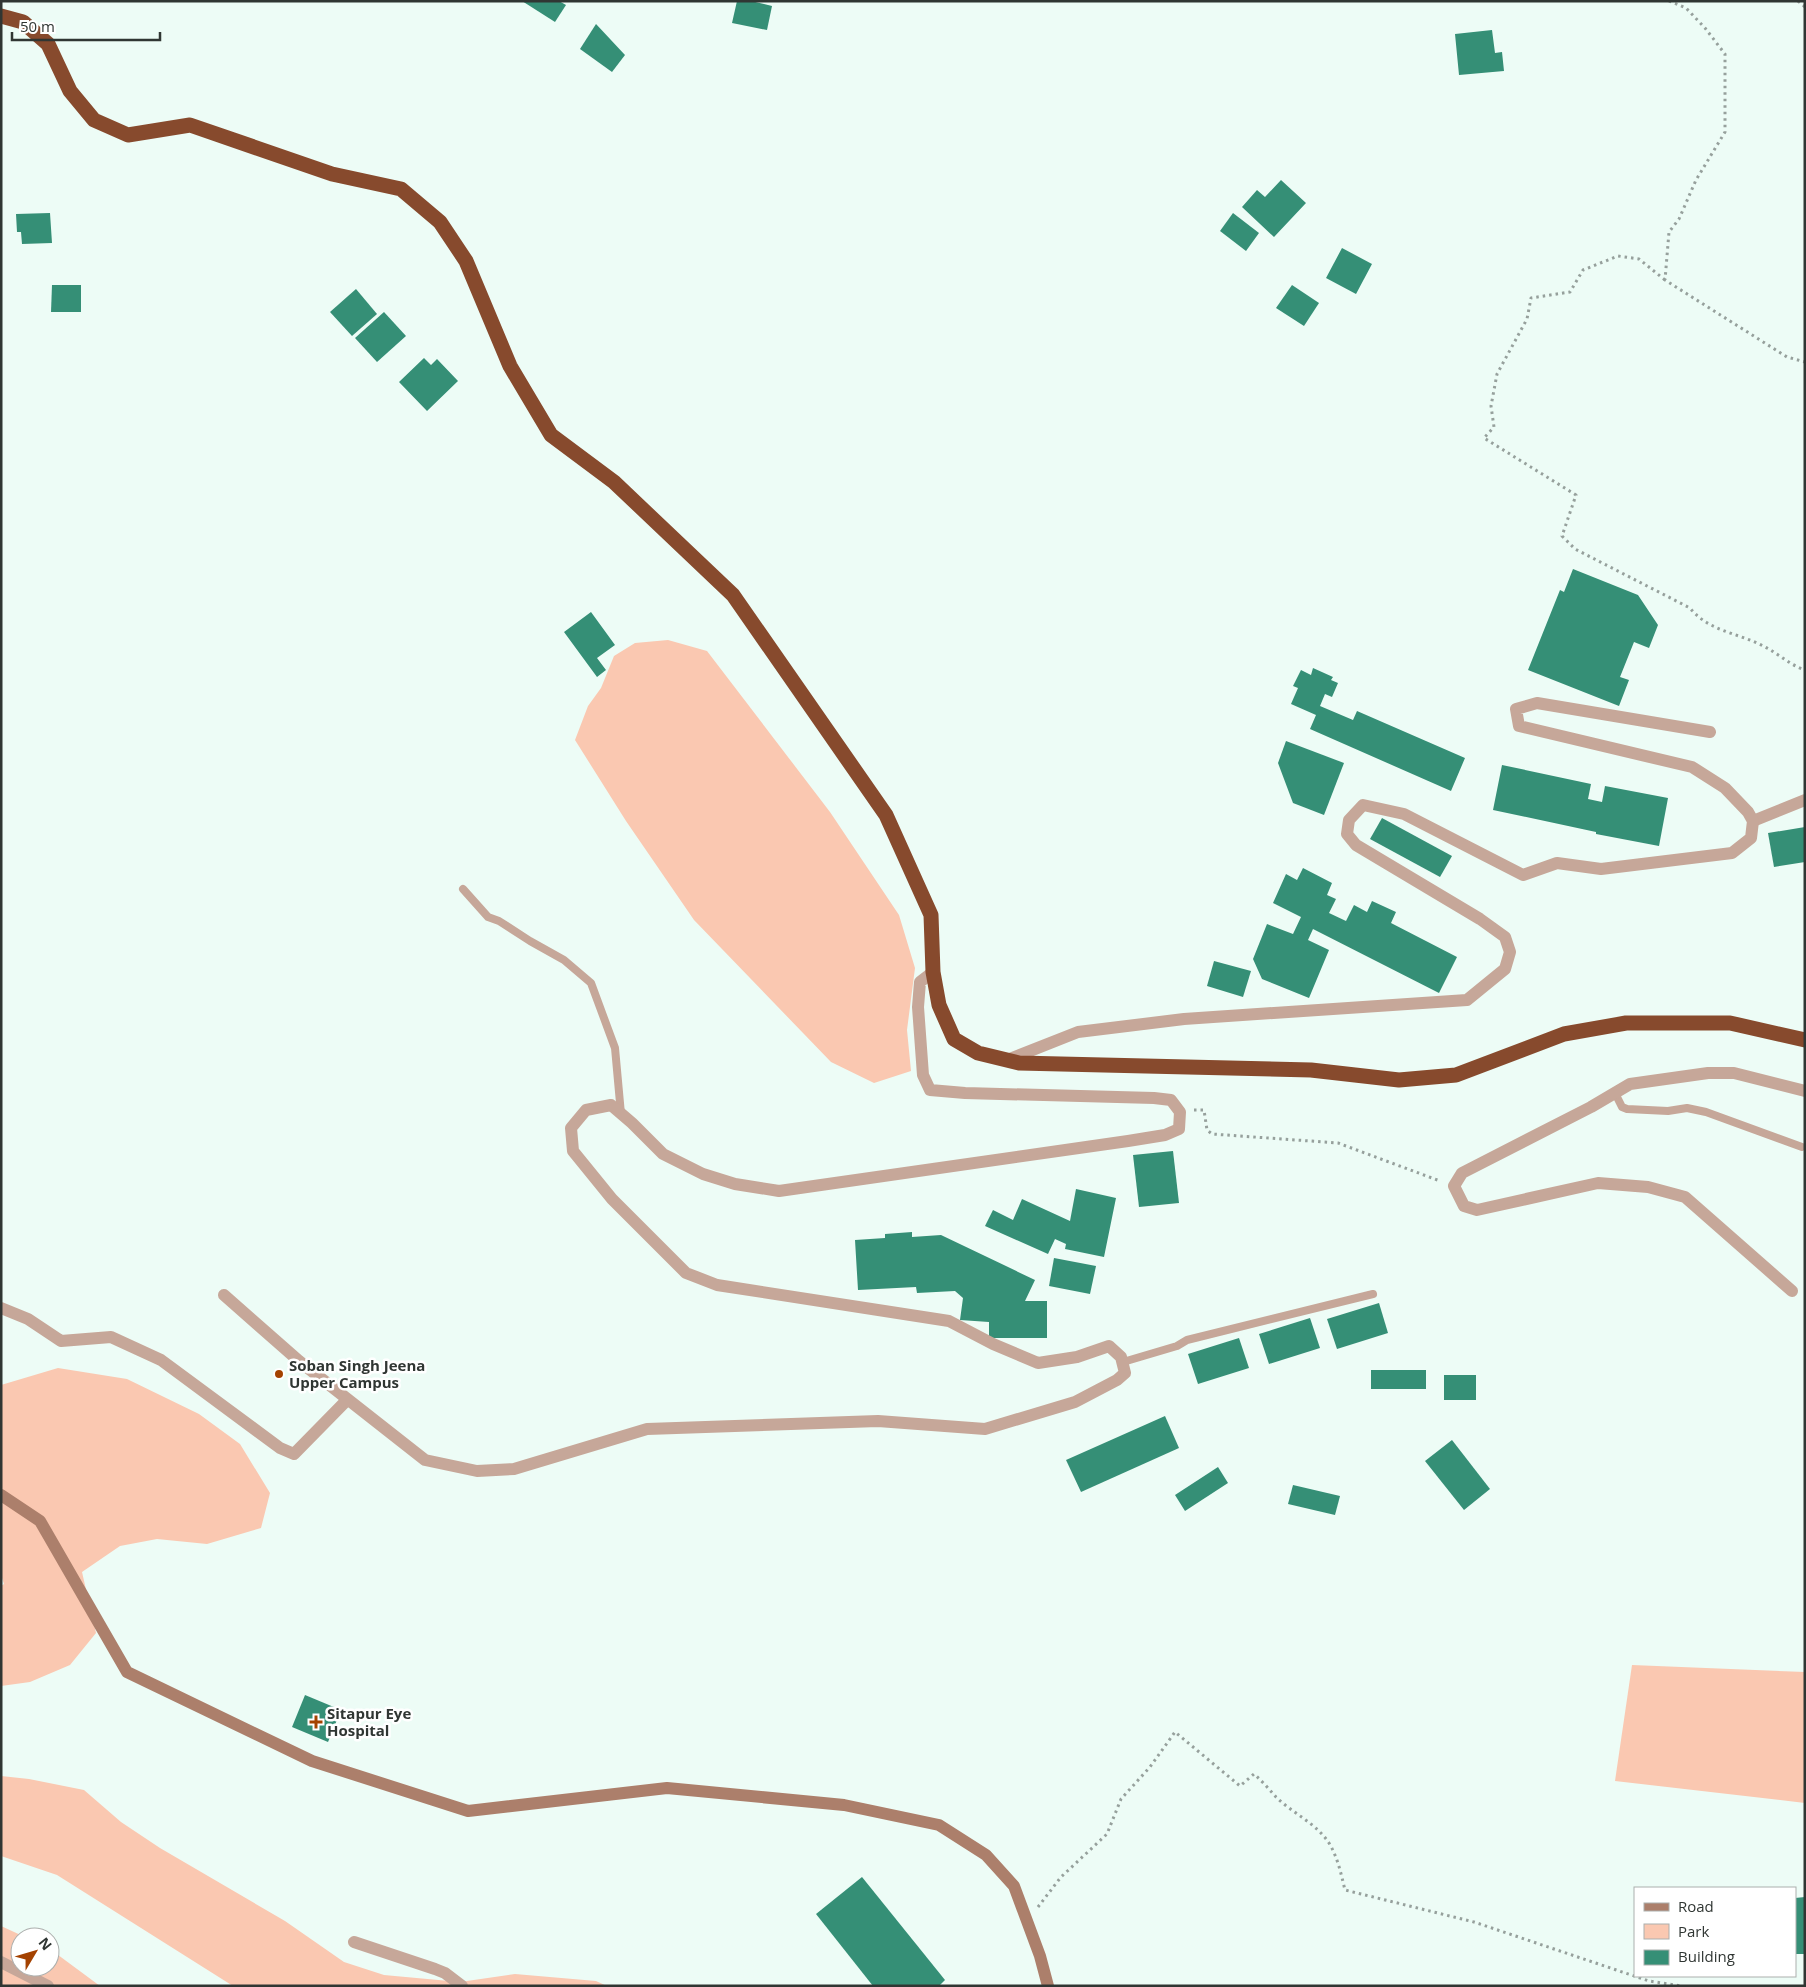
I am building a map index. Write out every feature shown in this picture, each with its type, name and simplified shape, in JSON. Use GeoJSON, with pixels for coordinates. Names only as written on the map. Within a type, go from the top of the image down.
{"type":"FeatureCollection","features":[{"type":"Feature","properties":{"kind":"highway"},"geometry":{"type":"LineString","coordinates":[[1,16],[23,22],[48,44],[70,91],[94,120],[128,135],[190,126],[332,174],[400,189],[440,222],[466,261],[510,366],[551,434],[614,482],[733,595],[886,816],[931,915],[933,972],[939,1005],[954,1039],[978,1053],[1019,1063],[1311,1070],[1399,1080],[1456,1075],[1564,1034],[1626,1023],[1730,1024],[1805,1040]]}},
{"type":"Feature","properties":{"kind":"main road"},"geometry":{"type":"LineString","coordinates":[[1,1495],[40,1521],[127,1672],[312,1760],[468,1811],[667,1788],[844,1805],[939,1825],[986,1855],[1014,1886],[1048,1986]]}},
{"type":"Feature","properties":{"kind":"street"},"geometry":{"type":"LineString","coordinates":[[1007,1060],[1078,1032],[1184,1019],[1467,1000],[1505,969],[1510,952],[1505,937],[1480,919],[1356,845],[1347,834],[1349,820],[1363,805],[1404,814],[1522,875],[1557,864],[1601,869],[1732,854],[1751,838],[1753,821],[1748,812],[1725,788],[1692,767],[1519,726],[1516,709],[1537,703],[1710,732]]}},
{"type":"Feature","properties":{"kind":"street"},"geometry":{"type":"LineString","coordinates":[[1753,821],[1805,800]]}},
{"type":"Feature","properties":{"kind":"street"},"geometry":{"type":"LineString","coordinates":[[224,1295],[299,1361],[425,1460],[478,1471],[514,1469],[647,1429],[878,1421],[985,1429],[1074,1402],[1117,1380],[1125,1373],[1121,1357],[1109,1346],[1077,1357],[1038,1363],[993,1344],[949,1321],[717,1285],[686,1273],[612,1199],[573,1151],[571,1128],[586,1110],[611,1105],[663,1154],[702,1174],[735,1184],[779,1191],[1166,1135],[1179,1128],[1180,1112],[1171,1100],[965,1093],[930,1090],[923,1075],[918,1007],[920,982],[933,972]]}},
{"type":"Feature","properties":{"kind":"street"},"geometry":{"type":"LineString","coordinates":[[1792,1291],[1685,1197],[1648,1187],[1598,1183],[1478,1210],[1464,1206],[1454,1186],[1462,1173],[1630,1084],[1708,1073],[1734,1073],[1805,1091]]}},
{"type":"Feature","properties":{"kind":"street"},"geometry":{"type":"LineString","coordinates":[[1,1308],[28,1319],[62,1340],[112,1338],[161,1360],[280,1448],[294,1454],[347,1400]]}},
{"type":"Feature","properties":{"kind":"street"},"geometry":{"type":"LineString","coordinates":[[354,1942],[445,1973],[462,1986]]}},
{"type":"Feature","properties":{"kind":"street"},"geometry":{"type":"LineString","coordinates":[[1,1962],[48,1986]]}},
{"type":"Feature","properties":{"kind":"lane"},"geometry":{"type":"LineString","coordinates":[[463,889],[488,917],[499,921],[564,960],[591,983],[615,1048],[621,1114]]}},
{"type":"Feature","properties":{"kind":"lane"},"geometry":{"type":"LineString","coordinates":[[1615,1093],[1622,1107],[1627,1109],[1668,1111],[1687,1108],[1706,1112],[1802,1147]]}},
{"type":"Feature","properties":{"kind":"lane"},"geometry":{"type":"LineString","coordinates":[[1122,1362],[1177,1346],[1187,1340],[1372,1294]]}},
{"type":"Feature","properties":{"kind":"path"},"geometry":{"type":"LineString","coordinates":[[1665,280],[1668,232],[1679,219],[1696,180],[1725,132],[1725,54],[1705,28],[1686,8],[1669,1]]}},
{"type":"Feature","properties":{"kind":"path"},"geometry":{"type":"LineString","coordinates":[[1798,1],[1805,7]]}},
{"type":"Feature","properties":{"kind":"path"},"geometry":{"type":"LineString","coordinates":[[1805,362],[1787,357],[1665,280],[1638,259],[1618,256],[1584,270],[1570,292],[1532,298],[1527,319],[1497,374],[1491,406],[1494,427],[1484,438],[1576,496],[1562,536],[1575,549],[1690,608],[1698,618],[1728,633],[1764,646],[1795,667],[1805,670]]}},
{"type":"Feature","properties":{"kind":"path"},"geometry":{"type":"LineString","coordinates":[[1180,1112],[1204,1110],[1207,1130],[1212,1134],[1338,1143],[1454,1186]]}},
{"type":"Feature","properties":{"kind":"path"},"geometry":{"type":"LineString","coordinates":[[1027,1921],[1061,1877],[1107,1834],[1121,1800],[1150,1767],[1175,1732],[1240,1786],[1254,1774],[1277,1797],[1309,1822],[1328,1841],[1337,1859],[1346,1890],[1474,1922],[1634,1975]]}},
{"type":"Feature","properties":{"kind":"path"},"geometry":{"type":"LineString","coordinates":[[1640,1977],[1681,1986]]}},
{"type":"Feature","properties":{"kind":"green space"},"geometry":{"type":"Polygon","coordinates":[[[668,640],[707,651],[830,812],[899,915],[915,968],[907,1030],[911,1071],[874,1083],[831,1062],[694,920],[626,821],[575,740],[588,706],[601,688],[614,656],[635,643],[668,640]]]}},
{"type":"Feature","properties":{"kind":"green space"},"geometry":{"type":"Polygon","coordinates":[[[58,1368],[127,1379],[199,1414],[240,1444],[270,1493],[261,1528],[207,1544],[157,1539],[120,1546],[82,1572],[96,1633],[70,1665],[30,1682],[1,1686],[1,1586],[4,1584],[1,1575],[1,1385],[58,1368]]]}},
{"type":"Feature","properties":{"kind":"green space"},"geometry":{"type":"Polygon","coordinates":[[[1632,1665],[1805,1672],[1805,1803],[1615,1781],[1632,1665]]]}},
{"type":"Feature","properties":{"kind":"green space"},"geometry":{"type":"Polygon","coordinates":[[[1,1776],[29,1779],[84,1790],[121,1822],[160,1848],[285,1921],[344,1962],[384,1975],[460,1982],[515,1974],[596,1981],[607,1986],[233,1986],[57,1875],[1,1856],[1,1776]]]}},
{"type":"Feature","properties":{"kind":"green space"},"geometry":{"type":"Polygon","coordinates":[[[1,1926],[10,1930],[10,1977],[60,1977],[60,1956],[100,1986],[1,1986],[1,1926]]]}},
{"type":"Feature","properties":{"kind":"building"},"geometry":{"type":"Polygon","coordinates":[[[522,1],[559,1],[566,5],[555,22],[522,1]]]}},
{"type":"Feature","properties":{"kind":"building"},"geometry":{"type":"Polygon","coordinates":[[[737,1],[751,1],[772,6],[767,30],[732,23],[737,1]]]}},
{"type":"Feature","properties":{"kind":"building"},"geometry":{"type":"Polygon","coordinates":[[[596,24],[625,55],[612,72],[580,49],[596,24]]]}},
{"type":"Feature","properties":{"kind":"building"},"geometry":{"type":"Polygon","coordinates":[[[1492,30],[1495,53],[1502,52],[1504,71],[1459,75],[1455,34],[1492,30]]]}},
{"type":"Feature","properties":{"kind":"building"},"geometry":{"type":"Polygon","coordinates":[[[1281,180],[1306,203],[1274,237],[1242,207],[1257,190],[1265,197],[1281,180]]]}},
{"type":"Feature","properties":{"kind":"building"},"geometry":{"type":"Polygon","coordinates":[[[50,213],[52,243],[22,244],[21,232],[17,232],[16,214],[50,213]]]}},
{"type":"Feature","properties":{"kind":"building"},"geometry":{"type":"Polygon","coordinates":[[[1233,213],[1259,233],[1246,251],[1220,231],[1233,213]]]}},
{"type":"Feature","properties":{"kind":"building"},"geometry":{"type":"Polygon","coordinates":[[[1342,248],[1372,264],[1356,294],[1326,278],[1342,248]]]}},
{"type":"Feature","properties":{"kind":"building"},"geometry":{"type":"Polygon","coordinates":[[[52,285],[81,285],[81,312],[51,312],[52,285]]]}},
{"type":"Feature","properties":{"kind":"building"},"geometry":{"type":"Polygon","coordinates":[[[1292,285],[1319,303],[1304,326],[1276,308],[1292,285]]]}},
{"type":"Feature","properties":{"kind":"building"},"geometry":{"type":"Polygon","coordinates":[[[356,289],[377,314],[352,336],[330,312],[356,289]]]}},
{"type":"Feature","properties":{"kind":"building"},"geometry":{"type":"Polygon","coordinates":[[[384,312],[406,336],[377,362],[355,338],[384,312]]]}},
{"type":"Feature","properties":{"kind":"building"},"geometry":{"type":"Polygon","coordinates":[[[424,358],[431,365],[437,359],[458,381],[427,411],[399,382],[424,358]]]}},
{"type":"Feature","properties":{"kind":"building"},"geometry":{"type":"Polygon","coordinates":[[[1573,569],[1638,595],[1658,625],[1649,648],[1634,642],[1620,677],[1629,680],[1619,706],[1528,670],[1560,590],[1564,592],[1573,569]]]}},
{"type":"Feature","properties":{"kind":"building"},"geometry":{"type":"Polygon","coordinates":[[[591,612],[615,645],[597,658],[606,670],[597,677],[564,632],[591,612]]]}},
{"type":"Feature","properties":{"kind":"building"},"geometry":{"type":"Polygon","coordinates":[[[1313,668],[1333,677],[1331,680],[1338,683],[1332,697],[1325,694],[1320,706],[1353,720],[1357,711],[1465,758],[1451,791],[1310,729],[1316,715],[1291,704],[1298,688],[1293,686],[1301,670],[1311,675],[1313,668]]]}},
{"type":"Feature","properties":{"kind":"building"},"geometry":{"type":"Polygon","coordinates":[[[1286,741],[1344,763],[1324,815],[1293,803],[1278,763],[1286,741]]]}},
{"type":"Feature","properties":{"kind":"building"},"geometry":{"type":"Polygon","coordinates":[[[1502,765],[1591,784],[1588,799],[1602,802],[1605,786],[1668,798],[1659,846],[1596,834],[1596,832],[1493,810],[1502,765]]]}},
{"type":"Feature","properties":{"kind":"building"},"geometry":{"type":"Polygon","coordinates":[[[1382,818],[1452,856],[1440,877],[1370,839],[1382,818]]]}},
{"type":"Feature","properties":{"kind":"building"},"geometry":{"type":"Polygon","coordinates":[[[1805,827],[1805,862],[1774,867],[1768,833],[1805,827]]]}},
{"type":"Feature","properties":{"kind":"building"},"geometry":{"type":"Polygon","coordinates":[[[1303,868],[1332,883],[1327,895],[1336,899],[1329,913],[1346,921],[1354,905],[1367,912],[1372,901],[1396,912],[1391,923],[1457,957],[1439,993],[1313,929],[1308,940],[1329,950],[1309,998],[1262,979],[1253,959],[1267,924],[1293,934],[1301,917],[1273,903],[1286,874],[1297,880],[1303,868]]]}},
{"type":"Feature","properties":{"kind":"building"},"geometry":{"type":"Polygon","coordinates":[[[1214,961],[1251,971],[1243,997],[1207,986],[1214,961]]]}},
{"type":"Feature","properties":{"kind":"building"},"geometry":{"type":"Polygon","coordinates":[[[1173,1151],[1179,1203],[1139,1207],[1133,1155],[1173,1151]]]}},
{"type":"Feature","properties":{"kind":"building"},"geometry":{"type":"Polygon","coordinates":[[[1076,1189],[1116,1198],[1104,1257],[1065,1249],[1066,1244],[1055,1239],[1048,1254],[985,1226],[993,1210],[1013,1220],[1022,1199],[1070,1221],[1076,1189]]]}},
{"type":"Feature","properties":{"kind":"building"},"geometry":{"type":"Polygon","coordinates":[[[912,1232],[912,1237],[941,1235],[1035,1280],[1025,1301],[1047,1301],[1047,1338],[989,1338],[989,1322],[960,1320],[963,1298],[955,1291],[917,1293],[916,1287],[858,1290],[855,1240],[885,1238],[885,1234],[912,1232]]]}},
{"type":"Feature","properties":{"kind":"building"},"geometry":{"type":"Polygon","coordinates":[[[1054,1258],[1096,1266],[1090,1294],[1049,1286],[1054,1258]]]}},
{"type":"Feature","properties":{"kind":"building"},"geometry":{"type":"Polygon","coordinates":[[[1379,1303],[1388,1333],[1337,1349],[1327,1319],[1379,1303]]]}},
{"type":"Feature","properties":{"kind":"building"},"geometry":{"type":"Polygon","coordinates":[[[1310,1318],[1320,1348],[1269,1364],[1259,1334],[1310,1318]]]}},
{"type":"Feature","properties":{"kind":"building"},"geometry":{"type":"Polygon","coordinates":[[[1239,1338],[1249,1368],[1198,1384],[1188,1354],[1239,1338]]]}},
{"type":"Feature","properties":{"kind":"building"},"geometry":{"type":"Polygon","coordinates":[[[1371,1370],[1426,1370],[1426,1389],[1371,1389],[1371,1370]]]}},
{"type":"Feature","properties":{"kind":"building"},"geometry":{"type":"Polygon","coordinates":[[[1444,1375],[1476,1375],[1476,1400],[1444,1400],[1444,1375]]]}},
{"type":"Feature","properties":{"kind":"building"},"geometry":{"type":"Polygon","coordinates":[[[1165,1416],[1179,1448],[1081,1492],[1066,1460],[1165,1416]]]}},
{"type":"Feature","properties":{"kind":"building"},"geometry":{"type":"Polygon","coordinates":[[[1452,1440],[1490,1489],[1464,1510],[1425,1461],[1452,1440]]]}},
{"type":"Feature","properties":{"kind":"building"},"geometry":{"type":"Polygon","coordinates":[[[1218,1467],[1228,1483],[1185,1511],[1175,1495],[1218,1467]]]}},
{"type":"Feature","properties":{"kind":"building"},"geometry":{"type":"Polygon","coordinates":[[[1293,1485],[1340,1496],[1335,1515],[1288,1504],[1293,1485]]]}},
{"type":"Feature","properties":{"kind":"building"},"geometry":{"type":"Polygon","coordinates":[[[305,1695],[341,1710],[328,1742],[292,1727],[305,1695]]]}},
{"type":"Feature","properties":{"kind":"building"},"geometry":{"type":"Polygon","coordinates":[[[862,1877],[945,1980],[939,1986],[873,1986],[816,1914],[862,1877]]]}},
{"type":"Feature","properties":{"kind":"building"},"geometry":{"type":"Polygon","coordinates":[[[1805,1897],[1805,1954],[1796,1954],[1796,1898],[1805,1897]]]}},
{"type":"Feature","properties":{"kind":"place","name":"Soban Singh Jeena Upper Campus"},"geometry":{"type":"Point","coordinates":[279,1374]}},
{"type":"Feature","properties":{"kind":"place","name":"Sitapur Eye Hospital"},"geometry":{"type":"Point","coordinates":[316,1722]}}]}
